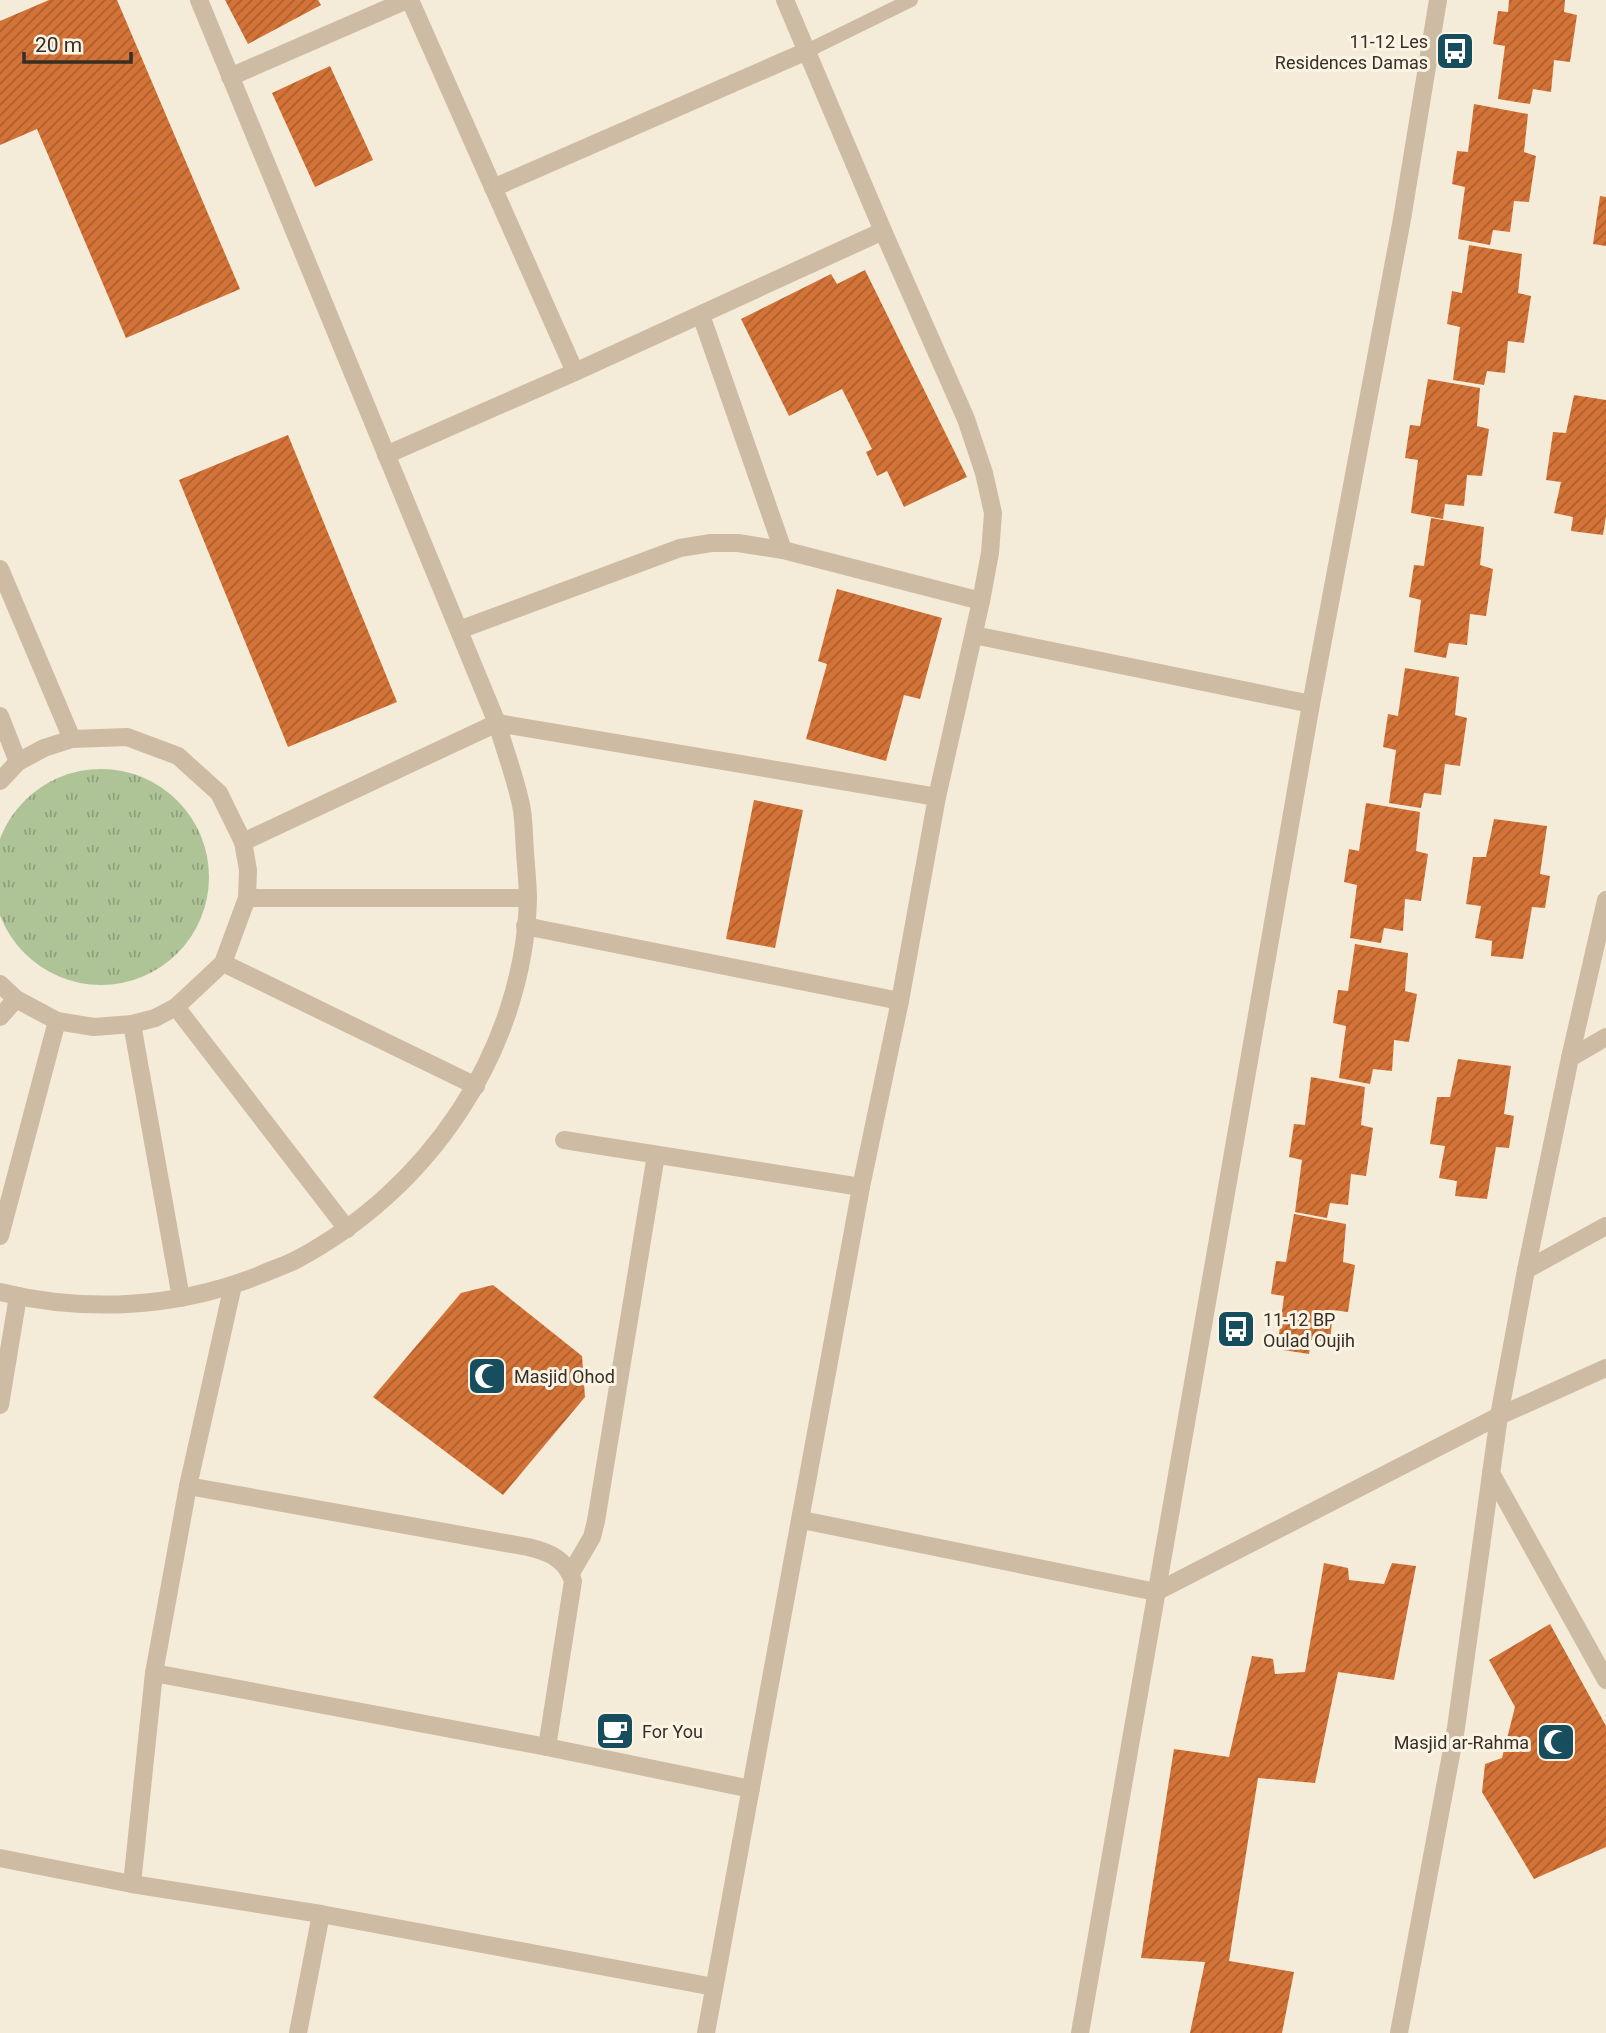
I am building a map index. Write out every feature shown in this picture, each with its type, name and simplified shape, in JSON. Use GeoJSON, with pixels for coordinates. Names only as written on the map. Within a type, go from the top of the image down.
{"type":"FeatureCollection","features":[{"type":"Feature","properties":{"kind":"street"},"geometry":{"type":"LineString","coordinates":[[0,1292],[72,1304],[127,1305],[181,1298],[233,1285],[293,1262],[347,1229],[397,1188],[440,1139],[476,1086],[500,1035],[516,982],[525,926],[528,898],[522,809],[497,723],[199,0]]}},
{"type":"Feature","properties":{"kind":"street"},"geometry":{"type":"LineString","coordinates":[[230,77],[409,0],[575,372]]}},
{"type":"Feature","properties":{"kind":"street"},"geometry":{"type":"LineString","coordinates":[[706,2033],[861,1187],[900,1001],[937,797],[981,601],[990,553],[993,513],[984,473],[966,419],[785,0]]}},
{"type":"Feature","properties":{"kind":"street"},"geometry":{"type":"LineString","coordinates":[[1080,2033],[1311,704],[1402,219],[1438,0]]}},
{"type":"Feature","properties":{"kind":"street"},"geometry":{"type":"LineString","coordinates":[[493,188],[807,51]]}},
{"type":"Feature","properties":{"kind":"street"},"geometry":{"type":"LineString","coordinates":[[386,454],[575,372],[883,231]]}},
{"type":"Feature","properties":{"kind":"street"},"geometry":{"type":"LineString","coordinates":[[701,315],[783,550]]}},
{"type":"Feature","properties":{"kind":"street"},"geometry":{"type":"LineString","coordinates":[[459,630],[680,548],[711,543],[738,543],[783,550],[981,601]]}},
{"type":"Feature","properties":{"kind":"street"},"geometry":{"type":"LineString","coordinates":[[0,569],[72,739]]}},
{"type":"Feature","properties":{"kind":"street"},"geometry":{"type":"LineString","coordinates":[[974,635],[1311,704]]}},
{"type":"Feature","properties":{"kind":"street"},"geometry":{"type":"LineString","coordinates":[[0,716],[18,762]]}},
{"type":"Feature","properties":{"kind":"street"},"geometry":{"type":"LineString","coordinates":[[243,842],[497,723],[937,797]]}},
{"type":"Feature","properties":{"kind":"street"},"geometry":{"type":"LineString","coordinates":[[0,781],[18,762],[44,748],[72,739],[127,737],[178,756],[219,793],[243,842],[248,870],[247,898],[223,963],[176,1007],[155,1018],[132,1024],[94,1027],[57,1021],[16,999],[0,984]]}},
{"type":"Feature","properties":{"kind":"street"},"geometry":{"type":"LineString","coordinates":[[247,898],[528,898]]}},
{"type":"Feature","properties":{"kind":"street"},"geometry":{"type":"LineString","coordinates":[[1399,2033],[1456,1728],[1499,1416],[1526,1270],[1606,900]]}},
{"type":"Feature","properties":{"kind":"street"},"geometry":{"type":"LineString","coordinates":[[525,926],[900,1001]]}},
{"type":"Feature","properties":{"kind":"street"},"geometry":{"type":"LineString","coordinates":[[223,963],[476,1086]]}},
{"type":"Feature","properties":{"kind":"street"},"geometry":{"type":"LineString","coordinates":[[0,1017],[16,999]]}},
{"type":"Feature","properties":{"kind":"street"},"geometry":{"type":"LineString","coordinates":[[176,1007],[347,1229]]}},
{"type":"Feature","properties":{"kind":"street"},"geometry":{"type":"LineString","coordinates":[[0,1236],[57,1021]]}},
{"type":"Feature","properties":{"kind":"street"},"geometry":{"type":"LineString","coordinates":[[132,1024],[181,1298]]}},
{"type":"Feature","properties":{"kind":"street"},"geometry":{"type":"LineString","coordinates":[[1570,1058],[1606,1037]]}},
{"type":"Feature","properties":{"kind":"street"},"geometry":{"type":"LineString","coordinates":[[564,1140],[861,1187]]}},
{"type":"Feature","properties":{"kind":"street"},"geometry":{"type":"LineString","coordinates":[[571,1573],[592,1537],[596,1521],[656,1155]]}},
{"type":"Feature","properties":{"kind":"street"},"geometry":{"type":"LineString","coordinates":[[1526,1270],[1606,1226]]}},
{"type":"Feature","properties":{"kind":"street"},"geometry":{"type":"LineString","coordinates":[[132,1884],[154,1672],[188,1486],[233,1285]]}},
{"type":"Feature","properties":{"kind":"street"},"geometry":{"type":"LineString","coordinates":[[0,1405],[18,1296]]}},
{"type":"Feature","properties":{"kind":"street"},"geometry":{"type":"LineString","coordinates":[[802,1520],[1156,1592],[1499,1416],[1606,1368]]}},
{"type":"Feature","properties":{"kind":"street"},"geometry":{"type":"LineString","coordinates":[[1491,1473],[1606,1679]]}},
{"type":"Feature","properties":{"kind":"street"},"geometry":{"type":"LineString","coordinates":[[188,1486],[544,1550],[554,1555],[571,1573],[573,1581],[547,1747]]}},
{"type":"Feature","properties":{"kind":"street"},"geometry":{"type":"LineString","coordinates":[[154,1672],[751,1789]]}},
{"type":"Feature","properties":{"kind":"street"},"geometry":{"type":"LineString","coordinates":[[0,1857],[132,1884],[321,1914],[714,1987]]}},
{"type":"Feature","properties":{"kind":"street"},"geometry":{"type":"LineString","coordinates":[[298,2033],[321,1914]]}},
{"type":"Feature","properties":{"kind":"lane"},"geometry":{"type":"LineString","coordinates":[[807,51],[911,0]]}},
{"type":"Feature","properties":{"kind":"green space"},"geometry":{"type":"Polygon","coordinates":[[[101,769],[142,777],[161,787],[177,801],[191,817],[201,836],[209,877],[201,918],[191,937],[177,953],[161,967],[142,977],[101,985],[60,977],[41,967],[25,953],[11,937],[1,918],[-7,877],[1,836],[11,817],[25,801],[41,787],[60,777],[101,769]]]}},
{"type":"Feature","properties":{"kind":"building"},"geometry":{"type":"Polygon","coordinates":[[[49,0],[117,0],[240,289],[126,338],[37,129],[0,145],[0,21],[49,0]]]}},
{"type":"Feature","properties":{"kind":"building"},"geometry":{"type":"Polygon","coordinates":[[[225,0],[318,0],[321,5],[248,44],[225,0]]]}},
{"type":"Feature","properties":{"kind":"building"},"geometry":{"type":"Polygon","coordinates":[[[1509,0],[1565,0],[1564,12],[1577,15],[1570,62],[1554,60],[1551,92],[1533,89],[1530,104],[1498,99],[1505,46],[1493,44],[1498,11],[1508,12],[1509,0]]]}},
{"type":"Feature","properties":{"kind":"building"},"geometry":{"type":"Polygon","coordinates":[[[330,66],[373,160],[315,187],[272,93],[330,66]]]}},
{"type":"Feature","properties":{"kind":"building"},"geometry":{"type":"Polygon","coordinates":[[[1474,104],[1528,114],[1524,152],[1536,156],[1529,202],[1514,201],[1510,232],[1493,230],[1490,245],[1458,239],[1465,187],[1452,184],[1457,151],[1468,152],[1474,104]]]}},
{"type":"Feature","properties":{"kind":"building"},"geometry":{"type":"Polygon","coordinates":[[[1600,196],[1606,197],[1606,246],[1593,244],[1600,196]]]}},
{"type":"Feature","properties":{"kind":"building"},"geometry":{"type":"Polygon","coordinates":[[[1469,245],[1522,254],[1518,293],[1531,296],[1524,343],[1508,341],[1505,373],[1487,371],[1484,385],[1453,380],[1460,327],[1447,324],[1452,291],[1462,293],[1469,245]]]}},
{"type":"Feature","properties":{"kind":"building"},"geometry":{"type":"Polygon","coordinates":[[[865,270],[967,477],[904,507],[887,471],[877,476],[866,452],[872,449],[842,389],[789,416],[741,319],[831,274],[837,284],[865,270]]]}},
{"type":"Feature","properties":{"kind":"building"},"geometry":{"type":"Polygon","coordinates":[[[1428,379],[1480,388],[1477,426],[1489,429],[1482,476],[1467,475],[1464,506],[1445,504],[1443,519],[1411,513],[1418,460],[1405,458],[1410,425],[1420,426],[1428,379]]]}},
{"type":"Feature","properties":{"kind":"building"},"geometry":{"type":"Polygon","coordinates":[[[1574,395],[1606,400],[1606,516],[1603,535],[1571,531],[1573,517],[1554,513],[1561,482],[1546,480],[1553,432],[1566,433],[1574,395]]]}},
{"type":"Feature","properties":{"kind":"building"},"geometry":{"type":"Polygon","coordinates":[[[288,435],[397,702],[288,747],[179,480],[288,435]]]}},
{"type":"Feature","properties":{"kind":"building"},"geometry":{"type":"Polygon","coordinates":[[[1431,518],[1484,527],[1480,565],[1493,569],[1486,616],[1470,614],[1467,645],[1449,643],[1446,658],[1414,652],[1421,600],[1409,597],[1414,565],[1424,566],[1431,518]]]}},
{"type":"Feature","properties":{"kind":"building"},"geometry":{"type":"Polygon","coordinates":[[[837,589],[942,618],[920,699],[904,695],[886,761],[806,739],[827,664],[818,661],[837,589]]]}},
{"type":"Feature","properties":{"kind":"building"},"geometry":{"type":"Polygon","coordinates":[[[1405,668],[1459,677],[1455,715],[1467,718],[1460,766],[1445,764],[1441,795],[1424,793],[1421,808],[1389,803],[1396,750],[1383,747],[1388,714],[1398,716],[1405,668]]]}},
{"type":"Feature","properties":{"kind":"building"},"geometry":{"type":"Polygon","coordinates":[[[754,800],[803,810],[775,948],[726,939],[754,800]]]}},
{"type":"Feature","properties":{"kind":"building"},"geometry":{"type":"Polygon","coordinates":[[[1366,803],[1420,812],[1416,851],[1428,854],[1421,901],[1405,899],[1403,931],[1384,928],[1381,943],[1350,938],[1357,885],[1344,882],[1349,849],[1359,851],[1366,803]]]}},
{"type":"Feature","properties":{"kind":"building"},"geometry":{"type":"Polygon","coordinates":[[[1494,819],[1547,826],[1540,874],[1550,876],[1545,908],[1532,907],[1523,959],[1491,956],[1492,941],[1475,938],[1481,906],[1466,904],[1473,857],[1486,857],[1494,819]]]}},
{"type":"Feature","properties":{"kind":"building"},"geometry":{"type":"Polygon","coordinates":[[[1355,944],[1408,953],[1405,991],[1417,994],[1409,1042],[1394,1040],[1392,1071],[1373,1069],[1370,1084],[1339,1078],[1346,1026],[1333,1023],[1338,990],[1348,991],[1355,944]]]}},
{"type":"Feature","properties":{"kind":"building"},"geometry":{"type":"Polygon","coordinates":[[[1458,1059],[1511,1066],[1504,1114],[1514,1116],[1509,1148],[1496,1147],[1487,1199],[1455,1196],[1457,1181],[1439,1178],[1445,1146],[1430,1144],[1437,1097],[1450,1097],[1458,1059]]]}},
{"type":"Feature","properties":{"kind":"building"},"geometry":{"type":"Polygon","coordinates":[[[1311,1077],[1365,1087],[1361,1125],[1373,1128],[1366,1176],[1351,1174],[1348,1205],[1330,1203],[1327,1218],[1295,1212],[1302,1160],[1289,1157],[1294,1124],[1305,1125],[1311,1077]]]}},
{"type":"Feature","properties":{"kind":"building"},"geometry":{"type":"Polygon","coordinates":[[[1294,1214],[1346,1224],[1343,1262],[1355,1265],[1348,1312],[1333,1310],[1330,1342],[1311,1340],[1309,1354],[1277,1349],[1284,1296],[1271,1294],[1276,1261],[1286,1262],[1294,1214]]]}},
{"type":"Feature","properties":{"kind":"building","name":"Masjid Ohod"},"geometry":{"type":"Polygon","coordinates":[[[493,1285],[582,1356],[585,1397],[503,1495],[373,1397],[461,1293],[493,1285]]]}},
{"type":"Feature","properties":{"kind":"building"},"geometry":{"type":"Polygon","coordinates":[[[1324,1563],[1348,1568],[1349,1580],[1384,1584],[1392,1563],[1416,1566],[1394,1680],[1338,1672],[1315,1783],[1258,1778],[1229,1961],[1294,1972],[1282,2033],[1190,2033],[1205,1962],[1141,1958],[1174,1749],[1229,1757],[1252,1656],[1273,1659],[1275,1674],[1305,1672],[1324,1563]]]}},
{"type":"Feature","properties":{"kind":"building","name":"Masjid ar-Rahma"},"geometry":{"type":"Polygon","coordinates":[[[1550,1624],[1606,1726],[1606,1847],[1534,1879],[1482,1792],[1485,1764],[1502,1758],[1515,1707],[1489,1660],[1550,1624]]]}},
{"type":"Feature","properties":{"kind":"place","name":"11-12 Les Residences Damas"},"geometry":{"type":"Point","coordinates":[1455,51]}},
{"type":"Feature","properties":{"kind":"place","name":"11-12 BP Oulad Oujih"},"geometry":{"type":"Point","coordinates":[1236,1329]}},
{"type":"Feature","properties":{"kind":"place","name":"Masjid Ohod"},"geometry":{"type":"Point","coordinates":[487,1376]}},
{"type":"Feature","properties":{"kind":"place","name":"For You"},"geometry":{"type":"Point","coordinates":[615,1731]}},
{"type":"Feature","properties":{"kind":"place","name":"Masjid ar-Rahma"},"geometry":{"type":"Point","coordinates":[1556,1742]}}]}
